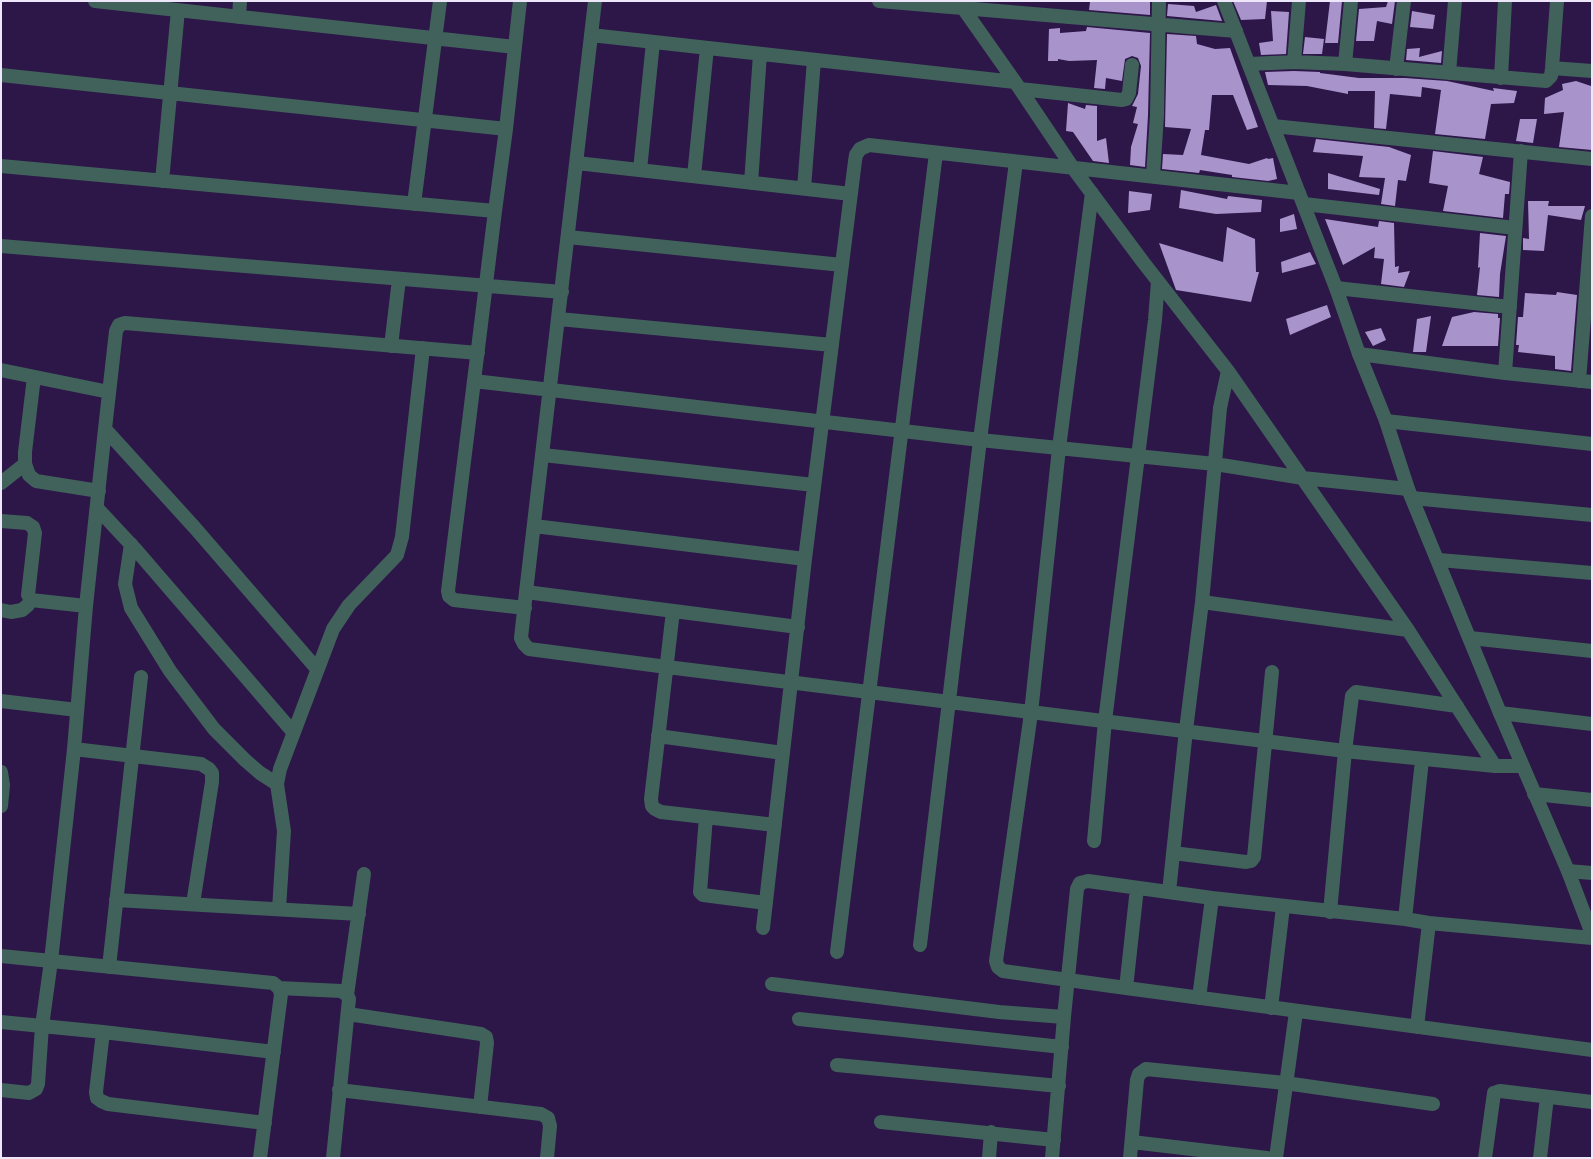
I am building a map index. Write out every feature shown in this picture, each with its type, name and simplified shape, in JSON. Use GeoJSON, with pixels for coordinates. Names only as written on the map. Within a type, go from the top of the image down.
{"type":"FeatureCollection","features":[{"type":"Feature","properties":{"kind":"street"},"geometry":{"type":"LineString","coordinates":[[96,1],[515,46]]}},
{"type":"Feature","properties":{"kind":"street"},"geometry":{"type":"LineString","coordinates":[[239,17],[240,1]]}},
{"type":"Feature","properties":{"kind":"street"},"geometry":{"type":"LineString","coordinates":[[414,204],[440,1]]}},
{"type":"Feature","properties":{"kind":"street"},"geometry":{"type":"LineString","coordinates":[[520,1],[506,129],[448,591],[454,600],[525,608]]}},
{"type":"Feature","properties":{"kind":"street"},"geometry":{"type":"LineString","coordinates":[[595,1],[521,638],[529,649],[667,668],[948,701],[1104,722],[1186,730],[1345,751],[1422,760],[1496,766],[1522,766]]}},
{"type":"Feature","properties":{"kind":"street"},"geometry":{"type":"LineString","coordinates":[[879,1],[961,5],[1236,30]]}},
{"type":"Feature","properties":{"kind":"street"},"geometry":{"type":"LineString","coordinates":[[1153,176],[1159,1]]}},
{"type":"Feature","properties":{"kind":"street"},"geometry":{"type":"LineString","coordinates":[[1224,1],[1336,288],[1359,354],[1386,421],[1410,493],[1522,766],[1568,871],[1592,934]]}},
{"type":"Feature","properties":{"kind":"street"},"geometry":{"type":"LineString","coordinates":[[1294,62],[1299,1]]}},
{"type":"Feature","properties":{"kind":"street"},"geometry":{"type":"LineString","coordinates":[[1345,64],[1351,1]]}},
{"type":"Feature","properties":{"kind":"street"},"geometry":{"type":"LineString","coordinates":[[1396,69],[1404,1]]}},
{"type":"Feature","properties":{"kind":"street"},"geometry":{"type":"LineString","coordinates":[[1449,73],[1455,1]]}},
{"type":"Feature","properties":{"kind":"street"},"geometry":{"type":"LineString","coordinates":[[1501,78],[1505,1]]}},
{"type":"Feature","properties":{"kind":"street"},"geometry":{"type":"LineString","coordinates":[[1248,64],[1294,62],[1345,64],[1501,78],[1546,80],[1551,76],[1557,1]]}},
{"type":"Feature","properties":{"kind":"street"},"geometry":{"type":"LineString","coordinates":[[961,5],[1073,168],[1228,371],[1408,630],[1496,766]]}},
{"type":"Feature","properties":{"kind":"street"},"geometry":{"type":"LineString","coordinates":[[162,181],[178,10]]}},
{"type":"Feature","properties":{"kind":"street"},"geometry":{"type":"LineString","coordinates":[[591,35],[814,60],[1122,100],[1126,99],[1129,93],[1132,65]]}},
{"type":"Feature","properties":{"kind":"street"},"geometry":{"type":"LineString","coordinates":[[640,170],[653,42]]}},
{"type":"Feature","properties":{"kind":"street"},"geometry":{"type":"LineString","coordinates":[[694,176],[707,48]]}},
{"type":"Feature","properties":{"kind":"street"},"geometry":{"type":"LineString","coordinates":[[751,183],[760,54]]}},
{"type":"Feature","properties":{"kind":"street"},"geometry":{"type":"LineString","coordinates":[[804,188],[814,60]]}},
{"type":"Feature","properties":{"kind":"street"},"geometry":{"type":"LineString","coordinates":[[1552,68],[1592,72]]}},
{"type":"Feature","properties":{"kind":"street"},"geometry":{"type":"LineString","coordinates":[[1,75],[506,129]]}},
{"type":"Feature","properties":{"kind":"street"},"geometry":{"type":"LineString","coordinates":[[1273,126],[1592,159]]}},
{"type":"Feature","properties":{"kind":"street"},"geometry":{"type":"LineString","coordinates":[[763,928],[805,559],[851,194],[856,155],[863,146],[1153,176],[1302,199],[1515,228]]}},
{"type":"Feature","properties":{"kind":"street"},"geometry":{"type":"LineString","coordinates":[[1505,373],[1521,152]]}},
{"type":"Feature","properties":{"kind":"street"},"geometry":{"type":"LineString","coordinates":[[837,952],[936,153]]}},
{"type":"Feature","properties":{"kind":"street"},"geometry":{"type":"LineString","coordinates":[[920,945],[980,440],[1016,162]]}},
{"type":"Feature","properties":{"kind":"street"},"geometry":{"type":"LineString","coordinates":[[577,163],[851,194]]}},
{"type":"Feature","properties":{"kind":"street"},"geometry":{"type":"LineString","coordinates":[[1,166],[495,211]]}},
{"type":"Feature","properties":{"kind":"street"},"geometry":{"type":"LineString","coordinates":[[1092,193],[1058,448],[1031,713],[996,961],[998,967],[1003,971],[1296,1012],[1592,1050]]}},
{"type":"Feature","properties":{"kind":"street"},"geometry":{"type":"LineString","coordinates":[[1359,354],[1586,382],[1592,216]]}},
{"type":"Feature","properties":{"kind":"street"},"geometry":{"type":"LineString","coordinates":[[568,237],[842,265]]}},
{"type":"Feature","properties":{"kind":"street"},"geometry":{"type":"LineString","coordinates":[[1,246],[562,292]]}},
{"type":"Feature","properties":{"kind":"street"},"geometry":{"type":"LineString","coordinates":[[391,346],[399,279]]}},
{"type":"Feature","properties":{"kind":"street"},"geometry":{"type":"LineString","coordinates":[[1094,841],[1104,722],[1158,281]]}},
{"type":"Feature","properties":{"kind":"street"},"geometry":{"type":"LineString","coordinates":[[1336,288],[1510,307]]}},
{"type":"Feature","properties":{"kind":"street"},"geometry":{"type":"LineString","coordinates":[[559,319],[832,345]]}},
{"type":"Feature","properties":{"kind":"street"},"geometry":{"type":"LineString","coordinates":[[1,1090],[29,1093],[36,1089],[38,1084],[42,1026],[74,749],[86,606],[116,331],[119,325],[125,323],[478,353]]}},
{"type":"Feature","properties":{"kind":"street"},"geometry":{"type":"LineString","coordinates":[[279,909],[284,831],[277,784],[280,769],[333,629],[349,606],[398,555],[402,537],[423,348]]}},
{"type":"Feature","properties":{"kind":"street"},"geometry":{"type":"LineString","coordinates":[[1,370],[109,392]]}},
{"type":"Feature","properties":{"kind":"street"},"geometry":{"type":"LineString","coordinates":[[1169,892],[1202,602],[1220,408],[1228,371]]}},
{"type":"Feature","properties":{"kind":"street"},"geometry":{"type":"LineString","coordinates":[[34,377],[25,452],[25,464],[29,475],[36,481],[99,491]]}},
{"type":"Feature","properties":{"kind":"street"},"geometry":{"type":"LineString","coordinates":[[474,381],[980,440],[1215,464],[1410,493],[1592,515]]}},
{"type":"Feature","properties":{"kind":"street"},"geometry":{"type":"LineString","coordinates":[[1386,421],[1592,444]]}},
{"type":"Feature","properties":{"kind":"street"},"geometry":{"type":"LineString","coordinates":[[105,429],[195,528],[317,669]]}},
{"type":"Feature","properties":{"kind":"street"},"geometry":{"type":"LineString","coordinates":[[543,455],[814,485]]}},
{"type":"Feature","properties":{"kind":"street"},"geometry":{"type":"LineString","coordinates":[[1,483],[25,464]]}},
{"type":"Feature","properties":{"kind":"street"},"geometry":{"type":"LineString","coordinates":[[97,508],[131,544],[294,732]]}},
{"type":"Feature","properties":{"kind":"street"},"geometry":{"type":"LineString","coordinates":[[1,521],[27,523],[33,527],[35,532],[28,595],[31,600]]}},
{"type":"Feature","properties":{"kind":"street"},"geometry":{"type":"LineString","coordinates":[[534,526],[805,559]]}},
{"type":"Feature","properties":{"kind":"street"},"geometry":{"type":"LineString","coordinates":[[131,544],[125,584],[131,608],[170,671],[214,728],[245,760],[277,784]]}},
{"type":"Feature","properties":{"kind":"street"},"geometry":{"type":"LineString","coordinates":[[1439,560],[1592,574]]}},
{"type":"Feature","properties":{"kind":"street"},"geometry":{"type":"LineString","coordinates":[[526,592],[798,627]]}},
{"type":"Feature","properties":{"kind":"street"},"geometry":{"type":"LineString","coordinates":[[31,600],[86,606]]}},
{"type":"Feature","properties":{"kind":"street"},"geometry":{"type":"LineString","coordinates":[[1,610],[11,612],[22,610],[31,600]]}},
{"type":"Feature","properties":{"kind":"street"},"geometry":{"type":"LineString","coordinates":[[1202,602],[1408,630]]}},
{"type":"Feature","properties":{"kind":"street"},"geometry":{"type":"LineString","coordinates":[[673,612],[651,799],[652,806],[654,810],[661,812],[775,825]]}},
{"type":"Feature","properties":{"kind":"street"},"geometry":{"type":"LineString","coordinates":[[1470,638],[1592,651]]}},
{"type":"Feature","properties":{"kind":"street"},"geometry":{"type":"LineString","coordinates":[[1173,853],[1250,861],[1254,857],[1272,672]]}},
{"type":"Feature","properties":{"kind":"street"},"geometry":{"type":"LineString","coordinates":[[108,967],[141,677]]}},
{"type":"Feature","properties":{"kind":"street"},"geometry":{"type":"LineString","coordinates":[[1330,912],[1352,696],[1356,692],[1457,706]]}},
{"type":"Feature","properties":{"kind":"street"},"geometry":{"type":"LineString","coordinates":[[1,700],[77,710]]}},
{"type":"Feature","properties":{"kind":"street"},"geometry":{"type":"LineString","coordinates":[[1500,713],[1592,724]]}},
{"type":"Feature","properties":{"kind":"street"},"geometry":{"type":"LineString","coordinates":[[658,736],[783,753]]}},
{"type":"Feature","properties":{"kind":"street"},"geometry":{"type":"LineString","coordinates":[[74,749],[201,764],[209,769],[212,773],[212,782],[193,904]]}},
{"type":"Feature","properties":{"kind":"street"},"geometry":{"type":"LineString","coordinates":[[1405,919],[1422,760]]}},
{"type":"Feature","properties":{"kind":"street"},"geometry":{"type":"LineString","coordinates":[[1,772],[4,785],[1,806]]}},
{"type":"Feature","properties":{"kind":"street"},"geometry":{"type":"LineString","coordinates":[[1534,794],[1592,800]]}},
{"type":"Feature","properties":{"kind":"street"},"geometry":{"type":"LineString","coordinates":[[706,817],[700,892],[703,895],[766,903]]}},
{"type":"Feature","properties":{"kind":"street"},"geometry":{"type":"LineString","coordinates":[[1568,871],[1592,873]]}},
{"type":"Feature","properties":{"kind":"street"},"geometry":{"type":"LineString","coordinates":[[347,995],[364,874]]}},
{"type":"Feature","properties":{"kind":"street"},"geometry":{"type":"LineString","coordinates":[[1052,1158],[1077,889],[1080,883],[1088,881],[1330,912],[1592,938]]}},
{"type":"Feature","properties":{"kind":"street"},"geometry":{"type":"LineString","coordinates":[[1126,988],[1137,888]]}},
{"type":"Feature","properties":{"kind":"street"},"geometry":{"type":"LineString","coordinates":[[1198,998],[1212,898]]}},
{"type":"Feature","properties":{"kind":"street"},"geometry":{"type":"LineString","coordinates":[[116,900],[359,914]]}},
{"type":"Feature","properties":{"kind":"street"},"geometry":{"type":"LineString","coordinates":[[1271,1008],[1283,906]]}},
{"type":"Feature","properties":{"kind":"street"},"geometry":{"type":"LineString","coordinates":[[1417,1027],[1429,923]]}},
{"type":"Feature","properties":{"kind":"street"},"geometry":{"type":"LineString","coordinates":[[1,956],[273,983],[279,988],[281,994],[260,1158]]}},
{"type":"Feature","properties":{"kind":"street"},"geometry":{"type":"LineString","coordinates":[[772,984],[999,1012],[1064,1017]]}},
{"type":"Feature","properties":{"kind":"street"},"geometry":{"type":"LineString","coordinates":[[279,988],[341,991],[350,999],[333,1158]]}},
{"type":"Feature","properties":{"kind":"street"},"geometry":{"type":"LineString","coordinates":[[1276,1158],[1296,1012]]}},
{"type":"Feature","properties":{"kind":"street"},"geometry":{"type":"LineString","coordinates":[[348,1014],[481,1034],[486,1037],[487,1043],[480,1107]]}},
{"type":"Feature","properties":{"kind":"street"},"geometry":{"type":"LineString","coordinates":[[799,1019],[1062,1047]]}},
{"type":"Feature","properties":{"kind":"street"},"geometry":{"type":"LineString","coordinates":[[1,1022],[274,1052]]}},
{"type":"Feature","properties":{"kind":"street"},"geometry":{"type":"LineString","coordinates":[[102,1032],[96,1092],[98,1098],[102,1101],[108,1104],[265,1123]]}},
{"type":"Feature","properties":{"kind":"street"},"geometry":{"type":"LineString","coordinates":[[837,1065],[1059,1086]]}},
{"type":"Feature","properties":{"kind":"street"},"geometry":{"type":"LineString","coordinates":[[1130,1158],[1137,1080],[1139,1074],[1146,1069],[1285,1083],[1433,1104]]}},
{"type":"Feature","properties":{"kind":"street"},"geometry":{"type":"LineString","coordinates":[[339,1090],[541,1114],[548,1118],[550,1126],[547,1158]]}},
{"type":"Feature","properties":{"kind":"street"},"geometry":{"type":"LineString","coordinates":[[1485,1158],[1494,1093],[1500,1091],[1592,1102]]}},
{"type":"Feature","properties":{"kind":"street"},"geometry":{"type":"LineString","coordinates":[[1540,1158],[1547,1097]]}},
{"type":"Feature","properties":{"kind":"street"},"geometry":{"type":"LineString","coordinates":[[881,1122],[1054,1140]]}},
{"type":"Feature","properties":{"kind":"street"},"geometry":{"type":"LineString","coordinates":[[989,1158],[991,1132]]}},
{"type":"Feature","properties":{"kind":"street"},"geometry":{"type":"LineString","coordinates":[[1132,1142],[1267,1158]]}},
{"type":"Feature","properties":{"kind":"building"},"geometry":{"type":"Polygon","coordinates":[[[1150,1],[1150,15],[1089,10],[1090,2],[1150,1]]]}},
{"type":"Feature","properties":{"kind":"building"},"geometry":{"type":"Polygon","coordinates":[[[1233,1],[1267,1],[1265,19],[1241,20],[1233,1]]]}},
{"type":"Feature","properties":{"kind":"building"},"geometry":{"type":"Polygon","coordinates":[[[1330,1],[1342,1],[1338,43],[1325,43],[1330,1]]]}},
{"type":"Feature","properties":{"kind":"building"},"geometry":{"type":"Polygon","coordinates":[[[1388,1],[1395,1],[1392,24],[1377,21],[1374,41],[1356,41],[1359,9],[1386,7],[1388,1]]]}},
{"type":"Feature","properties":{"kind":"building"},"geometry":{"type":"Polygon","coordinates":[[[1168,4],[1194,6],[1196,12],[1216,5],[1222,21],[1167,16],[1168,4]]]}},
{"type":"Feature","properties":{"kind":"building"},"geometry":{"type":"Polygon","coordinates":[[[1271,11],[1289,12],[1286,54],[1261,55],[1259,43],[1273,41],[1271,11]]]}},
{"type":"Feature","properties":{"kind":"building"},"geometry":{"type":"Polygon","coordinates":[[[1412,11],[1435,15],[1433,29],[1410,27],[1412,11]]]}},
{"type":"Feature","properties":{"kind":"building"},"geometry":{"type":"Polygon","coordinates":[[[1087,27],[1150,33],[1145,167],[1130,165],[1131,147],[1138,124],[1133,123],[1137,107],[1132,106],[1138,94],[1141,66],[1138,58],[1132,56],[1125,59],[1122,81],[1106,78],[1105,89],[1094,88],[1097,60],[1069,61],[1058,59],[1058,61],[1048,61],[1049,29],[1060,28],[1060,33],[1086,31],[1087,27]]]}},
{"type":"Feature","properties":{"kind":"building"},"geometry":{"type":"Polygon","coordinates":[[[1167,34],[1196,36],[1197,44],[1215,49],[1230,48],[1258,127],[1247,130],[1233,95],[1212,95],[1209,130],[1205,130],[1201,155],[1249,164],[1273,158],[1277,179],[1268,181],[1232,177],[1232,175],[1200,170],[1199,173],[1162,169],[1163,154],[1183,155],[1191,129],[1165,127],[1167,34]]]}},
{"type":"Feature","properties":{"kind":"building"},"geometry":{"type":"Polygon","coordinates":[[[1305,37],[1324,39],[1322,54],[1303,54],[1305,37]]]}},
{"type":"Feature","properties":{"kind":"building"},"geometry":{"type":"Polygon","coordinates":[[[1420,48],[1419,57],[1442,51],[1441,63],[1406,60],[1407,49],[1420,48]]]}},
{"type":"Feature","properties":{"kind":"building"},"geometry":{"type":"Polygon","coordinates":[[[1265,72],[1320,72],[1359,78],[1405,78],[1447,81],[1494,91],[1493,88],[1517,91],[1514,103],[1491,104],[1485,139],[1435,134],[1441,90],[1422,87],[1421,97],[1390,94],[1386,129],[1374,128],[1375,91],[1348,91],[1348,94],[1307,86],[1268,85],[1265,72]]]}},
{"type":"Feature","properties":{"kind":"building"},"geometry":{"type":"Polygon","coordinates":[[[1576,81],[1591,86],[1592,150],[1559,147],[1564,112],[1544,114],[1545,98],[1563,90],[1562,84],[1576,81]]]}},
{"type":"Feature","properties":{"kind":"building"},"geometry":{"type":"Polygon","coordinates":[[[1068,103],[1085,109],[1086,105],[1097,106],[1097,141],[1106,138],[1109,163],[1093,161],[1073,132],[1066,131],[1068,103]]]}},
{"type":"Feature","properties":{"kind":"building"},"geometry":{"type":"Polygon","coordinates":[[[1520,119],[1537,119],[1533,143],[1516,141],[1520,119]]]}},
{"type":"Feature","properties":{"kind":"building"},"geometry":{"type":"Polygon","coordinates":[[[1316,139],[1389,147],[1411,155],[1406,181],[1398,180],[1395,206],[1381,204],[1385,178],[1359,177],[1363,156],[1313,152],[1316,139]]]}},
{"type":"Feature","properties":{"kind":"building"},"geometry":{"type":"Polygon","coordinates":[[[1433,151],[1483,157],[1479,174],[1510,182],[1509,194],[1505,194],[1503,218],[1443,211],[1448,186],[1429,183],[1433,151]]]}},
{"type":"Feature","properties":{"kind":"building"},"geometry":{"type":"Polygon","coordinates":[[[1328,173],[1380,189],[1379,195],[1328,189],[1328,173]]]}},
{"type":"Feature","properties":{"kind":"building"},"geometry":{"type":"Polygon","coordinates":[[[1181,190],[1227,199],[1228,196],[1262,200],[1261,212],[1216,214],[1179,208],[1181,190]]]}},
{"type":"Feature","properties":{"kind":"building"},"geometry":{"type":"Polygon","coordinates":[[[1129,191],[1152,194],[1150,210],[1128,213],[1129,191]]]}},
{"type":"Feature","properties":{"kind":"building"},"geometry":{"type":"Polygon","coordinates":[[[1528,201],[1549,201],[1548,206],[1585,206],[1581,220],[1548,215],[1544,251],[1523,250],[1523,238],[1529,239],[1528,201]]]}},
{"type":"Feature","properties":{"kind":"building"},"geometry":{"type":"Polygon","coordinates":[[[1294,214],[1297,229],[1280,232],[1280,219],[1294,214]]]}},
{"type":"Feature","properties":{"kind":"building"},"geometry":{"type":"Polygon","coordinates":[[[1325,219],[1378,227],[1379,221],[1394,223],[1395,267],[1399,266],[1398,273],[1410,271],[1404,287],[1381,284],[1384,259],[1374,258],[1375,247],[1343,265],[1325,219]]]}},
{"type":"Feature","properties":{"kind":"building"},"geometry":{"type":"Polygon","coordinates":[[[1227,227],[1255,239],[1256,272],[1259,272],[1251,302],[1176,290],[1159,243],[1223,262],[1227,227]]]}},
{"type":"Feature","properties":{"kind":"building"},"geometry":{"type":"Polygon","coordinates":[[[1480,233],[1506,236],[1500,274],[1499,297],[1477,295],[1480,267],[1478,268],[1480,233]]]}},
{"type":"Feature","properties":{"kind":"building"},"geometry":{"type":"Polygon","coordinates":[[[1310,252],[1316,264],[1282,273],[1281,262],[1310,252]]]}},
{"type":"Feature","properties":{"kind":"building"},"geometry":{"type":"Polygon","coordinates":[[[1557,292],[1577,295],[1571,371],[1555,369],[1555,356],[1518,352],[1519,345],[1516,345],[1518,317],[1523,317],[1525,293],[1556,295],[1557,292]]]}},
{"type":"Feature","properties":{"kind":"building"},"geometry":{"type":"Polygon","coordinates":[[[1327,305],[1331,317],[1290,335],[1286,319],[1327,305]]]}},
{"type":"Feature","properties":{"kind":"building"},"geometry":{"type":"Polygon","coordinates":[[[1474,312],[1498,314],[1498,318],[1500,318],[1498,346],[1442,346],[1452,317],[1474,312]]]}},
{"type":"Feature","properties":{"kind":"building"},"geometry":{"type":"Polygon","coordinates":[[[1431,316],[1426,352],[1413,352],[1417,319],[1431,316]]]}},
{"type":"Feature","properties":{"kind":"building"},"geometry":{"type":"Polygon","coordinates":[[[1381,328],[1386,340],[1373,346],[1365,332],[1381,328]]]}}]}
